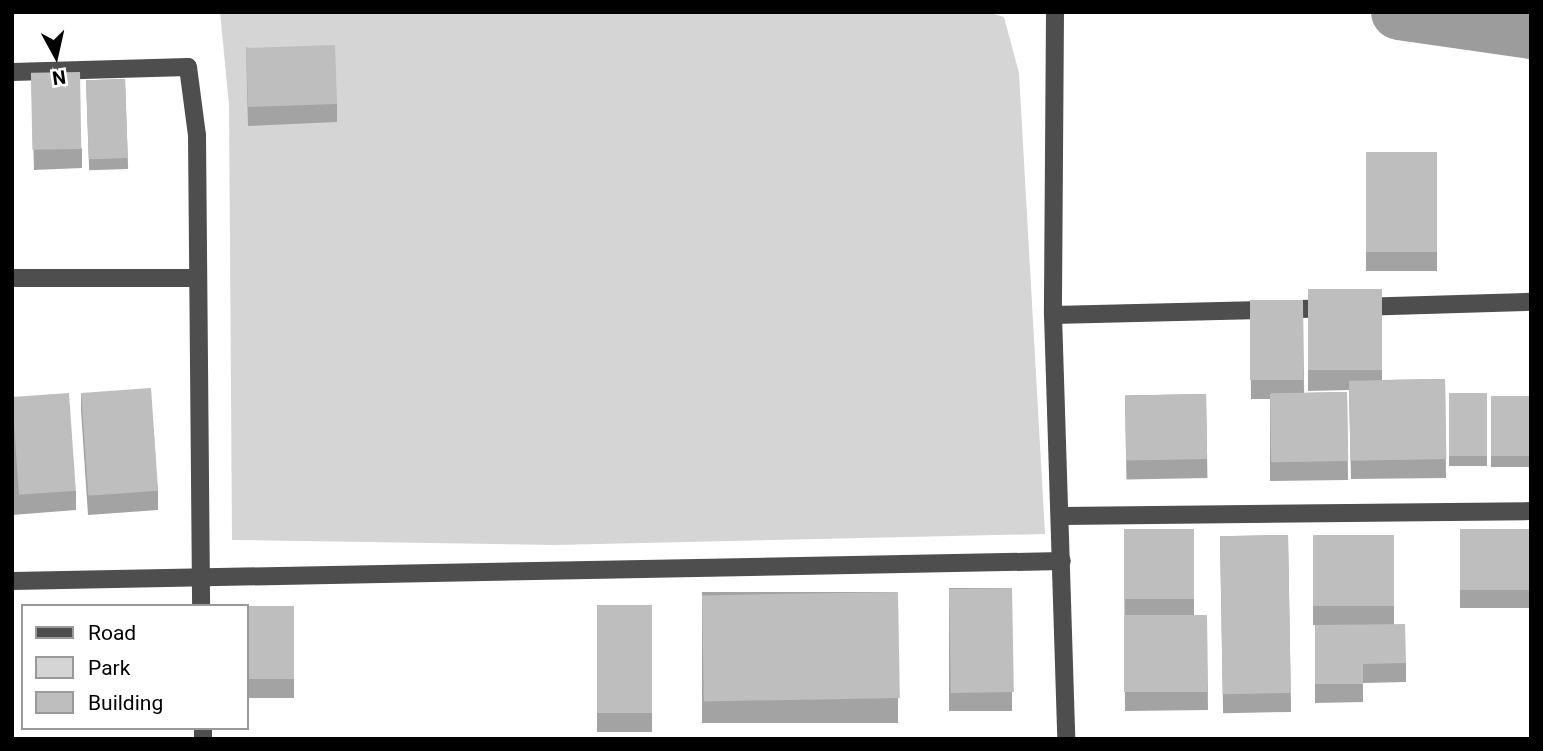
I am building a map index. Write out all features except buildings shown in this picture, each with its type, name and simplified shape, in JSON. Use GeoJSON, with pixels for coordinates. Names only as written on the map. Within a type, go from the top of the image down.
{"type":"FeatureCollection","features":[{"type":"Feature","properties":{"kind":"street"},"geometry":{"type":"LineString","coordinates":[[1055,12],[1053,315],[1066,739]]}},
{"type":"Feature","properties":{"kind":"street"},"geometry":{"type":"LineString","coordinates":[[12,72],[188,67],[197,135],[201,604]]}},
{"type":"Feature","properties":{"kind":"street"},"geometry":{"type":"LineString","coordinates":[[12,278],[198,278]]}},
{"type":"Feature","properties":{"kind":"street"},"geometry":{"type":"LineString","coordinates":[[1053,315],[1531,302]]}},
{"type":"Feature","properties":{"kind":"street"},"geometry":{"type":"LineString","coordinates":[[1061,516],[1531,511]]}},
{"type":"Feature","properties":{"kind":"street"},"geometry":{"type":"LineString","coordinates":[[12,581],[200,580],[1062,561]]}},
{"type":"Feature","properties":{"kind":"green space"},"geometry":{"type":"Polygon","coordinates":[[[220,12],[987,12],[1004,17],[1019,73],[1045,534],[554,545],[232,540],[229,105],[220,12]]]}},
{"type":"Feature","properties":{"kind":"waterway"},"geometry":{"type":"LineString","coordinates":[[1399,12],[1531,31]]}}]}
